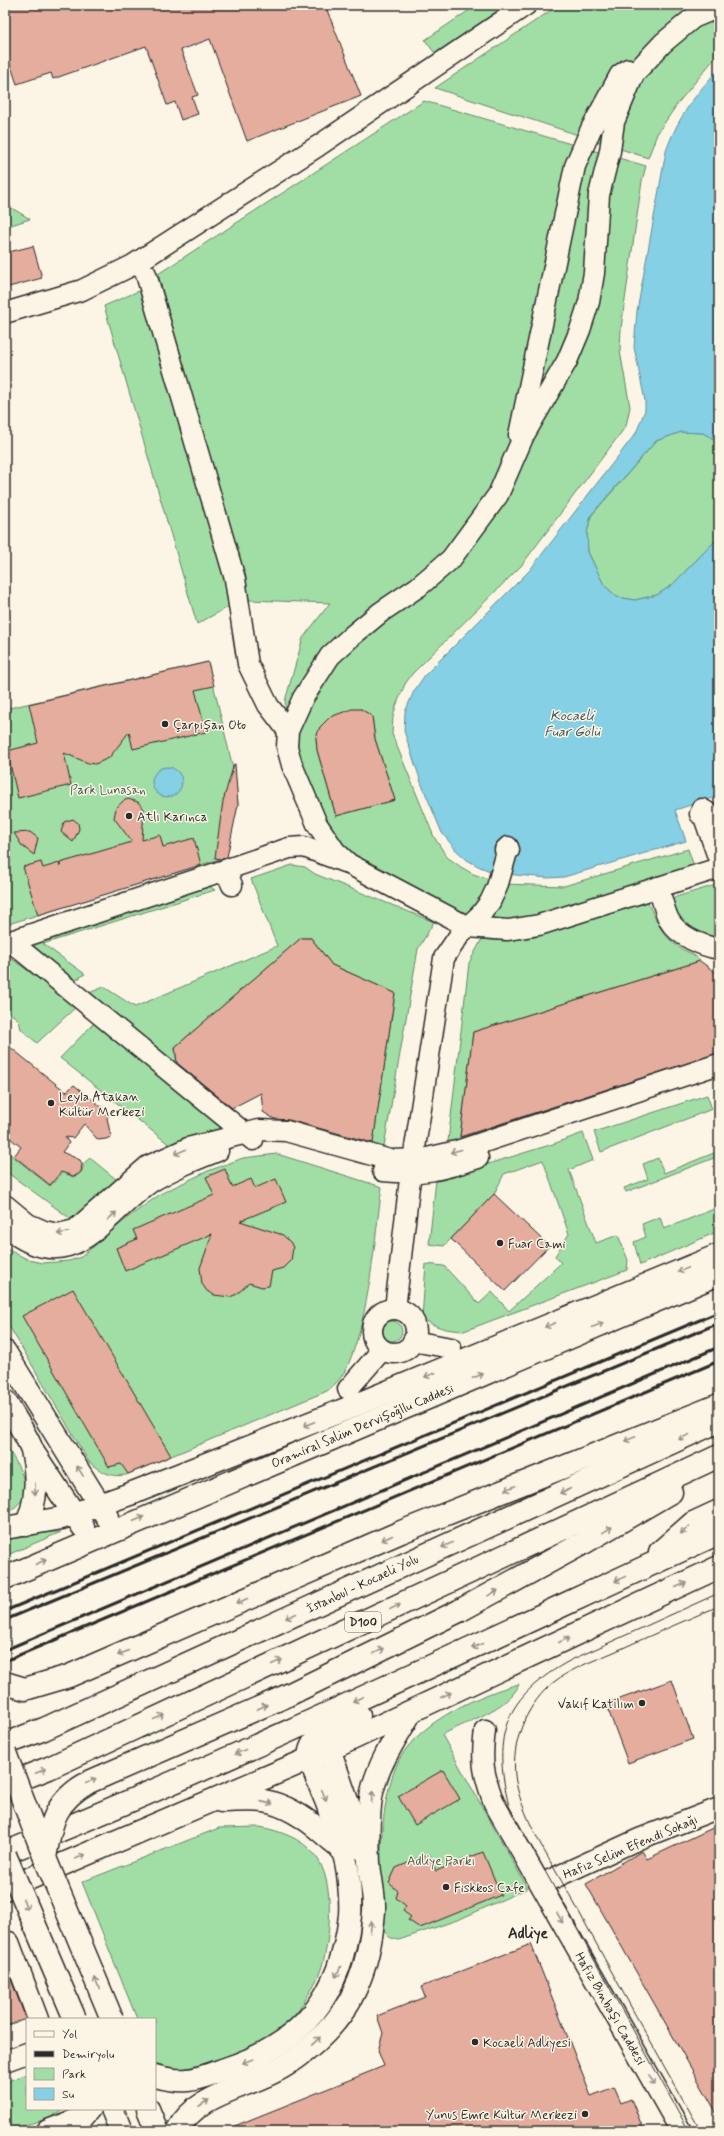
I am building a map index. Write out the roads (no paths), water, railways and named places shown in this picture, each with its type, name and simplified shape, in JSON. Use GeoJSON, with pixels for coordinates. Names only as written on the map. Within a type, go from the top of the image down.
{"type":"FeatureCollection","features":[{"type":"Feature","properties":{"kind":"main road","name":"Oramiral Salim Dervişoğllu Caddesi"},"geometry":{"type":"LineString","coordinates":[[5,1528],[75,1515],[346,1409],[719,1255]]}},
{"type":"Feature","properties":{"kind":"main road","name":"Oramiral Salim Dervişoğllu Caddesi"},"geometry":{"type":"LineString","coordinates":[[5,1578],[90,1540],[719,1274]]}},
{"type":"Feature","properties":{"kind":"main road"},"geometry":{"type":"LineString","coordinates":[[5,1352],[114,1530]]}},
{"type":"Feature","properties":{"kind":"main road"},"geometry":{"type":"LineString","coordinates":[[5,1402],[32,1449],[90,1540]]}},
{"type":"Feature","properties":{"kind":"main road"},"geometry":{"type":"LineString","coordinates":[[5,1683],[25,1689],[69,1676],[423,1523],[719,1405]]}},
{"type":"Feature","properties":{"kind":"main road","name":"İstanbul - Kocaeli Yolu"},"geometry":{"type":"LineString","coordinates":[[5,1744],[51,1726],[719,1421]]}},
{"type":"Feature","properties":{"kind":"main road"},"geometry":{"type":"LineString","coordinates":[[26,1525],[33,1510],[36,1492],[32,1449]]}},
{"type":"Feature","properties":{"kind":"main road","name":"D100"},"geometry":{"type":"LineString","coordinates":[[5,1785],[49,1768],[719,1456]]}},
{"type":"Feature","properties":{"kind":"main road"},"geometry":{"type":"LineString","coordinates":[[45,1858],[51,1825],[64,1800],[76,1789],[284,1697],[459,1611],[587,1541],[719,1463]]}},
{"type":"Feature","properties":{"kind":"main road"},"geometry":{"type":"LineString","coordinates":[[640,1569],[694,1523],[719,1511]]}},
{"type":"Feature","properties":{"kind":"main road"},"geometry":{"type":"LineString","coordinates":[[6,1867],[105,1812],[296,1728],[525,1624],[719,1533]]}},
{"type":"Feature","properties":{"kind":"main road"},"geometry":{"type":"LineString","coordinates":[[326,1741],[411,1712],[719,1567]]}},
{"type":"Feature","properties":{"kind":"main road"},"geometry":{"type":"LineString","coordinates":[[6,1867],[214,1800],[309,1759],[326,1741],[336,1725],[492,1654],[501,1648],[525,1624]]}},
{"type":"Feature","properties":{"kind":"main road"},"geometry":{"type":"LineString","coordinates":[[177,2131],[188,2115],[205,2101],[242,2087],[286,2066],[315,2042],[335,2021],[355,1991],[367,1956],[374,1910],[369,1862],[373,1788],[388,1752],[411,1712]]}},
{"type":"Feature","properties":{"kind":"main road"},"geometry":{"type":"LineString","coordinates":[[296,1728],[312,1725],[320,1728],[369,1862]]}},
{"type":"Feature","properties":{"kind":"main road"},"geometry":{"type":"LineString","coordinates":[[5,1753],[45,1858],[112,2018]]}},
{"type":"Feature","properties":{"kind":"main road"},"geometry":{"type":"LineString","coordinates":[[156,2076],[173,2081],[191,2081],[252,2060],[283,2042],[307,2020],[326,1996],[341,1964],[348,1934],[351,1903],[342,1850],[327,1803],[309,1759]]}},
{"type":"Feature","properties":{"kind":"main road"},"geometry":{"type":"LineString","coordinates":[[214,1800],[264,1802],[288,1809],[314,1825],[342,1850]]}},
{"type":"Feature","properties":{"kind":"main road"},"geometry":{"type":"LineString","coordinates":[[6,1867],[75,2018]]}},
{"type":"Feature","properties":{"kind":"main road"},"geometry":{"type":"LineString","coordinates":[[48,2131],[80,2119],[88,2110]]}},
{"type":"Feature","properties":{"kind":"main road"},"geometry":{"type":"LineString","coordinates":[[112,2110],[121,2131]]}},
{"type":"Feature","properties":{"kind":"main road"},"geometry":{"type":"LineString","coordinates":[[148,2110],[157,2131]]}},
{"type":"Feature","properties":{"kind":"street"},"geometry":{"type":"LineString","coordinates":[[5,313],[82,290],[133,265],[318,146],[526,5]]}},
{"type":"Feature","properties":{"kind":"street"},"geometry":{"type":"LineString","coordinates":[[513,461],[575,166],[590,129],[620,75],[663,43],[693,18],[719,7]]}},
{"type":"Feature","properties":{"kind":"street"},"geometry":{"type":"LineString","coordinates":[[349,864],[335,851],[317,824],[292,765],[287,747],[288,731],[303,698],[330,656],[353,635],[418,587],[451,559],[498,494],[524,434],[567,361],[589,302],[594,273],[599,196],[610,152],[614,122],[634,74],[663,43],[719,16]]}},
{"type":"Feature","properties":{"kind":"street"},"geometry":{"type":"LineString","coordinates":[[146,274],[234,579],[248,664],[258,688],[268,705],[288,731]]}},
{"type":"Feature","properties":{"kind":"street"},"geometry":{"type":"LineString","coordinates":[[704,817],[719,860]]}},
{"type":"Feature","properties":{"kind":"street"},"geometry":{"type":"LineString","coordinates":[[7,942],[226,878],[288,848],[304,847],[349,864],[468,926],[508,930],[539,925],[719,868]]}},
{"type":"Feature","properties":{"kind":"street"},"geometry":{"type":"LineString","coordinates":[[395,1309],[412,1166],[444,958],[461,933],[490,902],[497,887],[507,852]]}},
{"type":"Feature","properties":{"kind":"street"},"geometry":{"type":"LineString","coordinates":[[658,888],[670,921],[682,934],[699,944],[719,949]]}},
{"type":"Feature","properties":{"kind":"street"},"geometry":{"type":"LineString","coordinates":[[7,942],[250,1138]]}},
{"type":"Feature","properties":{"kind":"street"},"geometry":{"type":"LineString","coordinates":[[5,1227],[17,1237],[34,1245],[52,1248],[73,1246],[94,1233],[151,1183],[177,1168],[250,1138],[259,1130],[286,1131],[412,1166],[717,1068]]}},
{"type":"Feature","properties":{"kind":"street"},"geometry":{"type":"LineString","coordinates":[[5,1205],[28,1224],[44,1231],[58,1234],[75,1230],[148,1166],[188,1148],[250,1138]]}},
{"type":"Feature","properties":{"kind":"street"},"geometry":{"type":"LineString","coordinates":[[395,1309],[402,1311],[413,1320],[416,1334],[413,1341],[403,1351],[389,1353],[382,1350],[373,1339],[373,1325],[381,1313],[395,1309]]}},
{"type":"Feature","properties":{"kind":"street"},"geometry":{"type":"LineString","coordinates":[[413,1341],[451,1348]]}},
{"type":"Feature","properties":{"kind":"street"},"geometry":{"type":"LineString","coordinates":[[348,1389],[382,1350]]}},
{"type":"Feature","properties":{"kind":"street","name":"Hafız Binbaşı Caddesi"},"geometry":{"type":"LineString","coordinates":[[485,1730],[481,1756],[486,1780],[505,1824],[541,1884],[681,2131]]}},
{"type":"Feature","properties":{"kind":"street","name":"Hafız Selim Efendi Sokağı"},"geometry":{"type":"LineString","coordinates":[[541,1884],[639,1839],[719,1808]]}},
{"type":"Feature","properties":{"kind":"street"},"geometry":{"type":"LineString","coordinates":[[5,1943],[9,1942],[38,2018]]}},
{"type":"Feature","properties":{"kind":"street"},"geometry":{"type":"LineString","coordinates":[[5,2061],[26,2053]]}},
{"type":"Feature","properties":{"kind":"water","name":"Kocaeli Fuar Gölü"},"geometry":{"type":"Polygon","coordinates":[[[719,69],[719,442],[703,433],[681,432],[656,441],[591,515],[587,533],[588,552],[604,585],[617,597],[635,600],[657,595],[672,585],[719,537],[719,796],[675,810],[686,841],[564,877],[548,878],[495,873],[467,860],[456,850],[442,833],[422,785],[404,731],[405,712],[414,691],[425,675],[529,571],[636,433],[645,410],[645,401],[634,347],[637,311],[666,151],[670,139],[688,107],[719,69]]]}},
{"type":"Feature","properties":{"kind":"water"},"geometry":{"type":"Polygon","coordinates":[[[167,767],[173,768],[181,776],[181,788],[173,796],[167,797],[161,796],[153,788],[152,782],[153,776],[161,768],[167,767]]]}},
{"type":"Feature","properties":{"kind":"tram line"},"geometry":{"type":"LineString","coordinates":[[689,2131],[509,1806],[504,1781],[502,1758],[503,1738],[508,1720],[518,1703],[531,1688],[549,1674],[571,1660],[719,1593]]}},
{"type":"Feature","properties":{"kind":"tram line"},"geometry":{"type":"LineString","coordinates":[[701,2131],[532,1827],[525,1812],[516,1782],[515,1758],[516,1745],[524,1721],[530,1710],[545,1690],[560,1677],[719,1606]]}},
{"type":"Feature","properties":{"kind":"railway"},"geometry":{"type":"LineString","coordinates":[[5,1611],[719,1312]]}},
{"type":"Feature","properties":{"kind":"railway"},"geometry":{"type":"LineString","coordinates":[[5,1620],[719,1323]]}},
{"type":"Feature","properties":{"kind":"railway"},"geometry":{"type":"LineString","coordinates":[[5,1650],[719,1347]]}},
{"type":"Feature","properties":{"kind":"railway"},"geometry":{"type":"LineString","coordinates":[[5,1661],[719,1361]]}},
{"type":"Feature","properties":{"kind":"place","name":"Çarpışan Oto"},"geometry":{"type":"Point","coordinates":[165,724]}},
{"type":"Feature","properties":{"kind":"place","name":"Atlı Karınca"},"geometry":{"type":"Point","coordinates":[129,816]}},
{"type":"Feature","properties":{"kind":"place","name":"Leyla Atakan Kültür Merkezi"},"geometry":{"type":"Point","coordinates":[51,1103]}},
{"type":"Feature","properties":{"kind":"place","name":"Fuar Cami"},"geometry":{"type":"Point","coordinates":[500,1243]}},
{"type":"Feature","properties":{"kind":"place","name":"Vakıf Katılım"},"geometry":{"type":"Point","coordinates":[642,1703]}},
{"type":"Feature","properties":{"kind":"place","name":"Fiskkos Cafe"},"geometry":{"type":"Point","coordinates":[446,1887]}},
{"type":"Feature","properties":{"kind":"place","name":"Kocaeli Adliyesi"},"geometry":{"type":"Point","coordinates":[475,2042]}},
{"type":"Feature","properties":{"kind":"place","name":"Yunus Emre Kültür Merkezi"},"geometry":{"type":"Point","coordinates":[585,2114]}},
{"type":"Feature","properties":{"kind":"district","name":"Adliye"},"geometry":{"type":"Point","coordinates":[528,1933]}},
{"type":"Feature","properties":{"kind":"park label","name":"Park Lunasan"},"geometry":{"type":"Point","coordinates":[108,789]}},
{"type":"Feature","properties":{"kind":"park label","name":"Adliye Parkı"},"geometry":{"type":"Point","coordinates":[441,1860]}}]}
